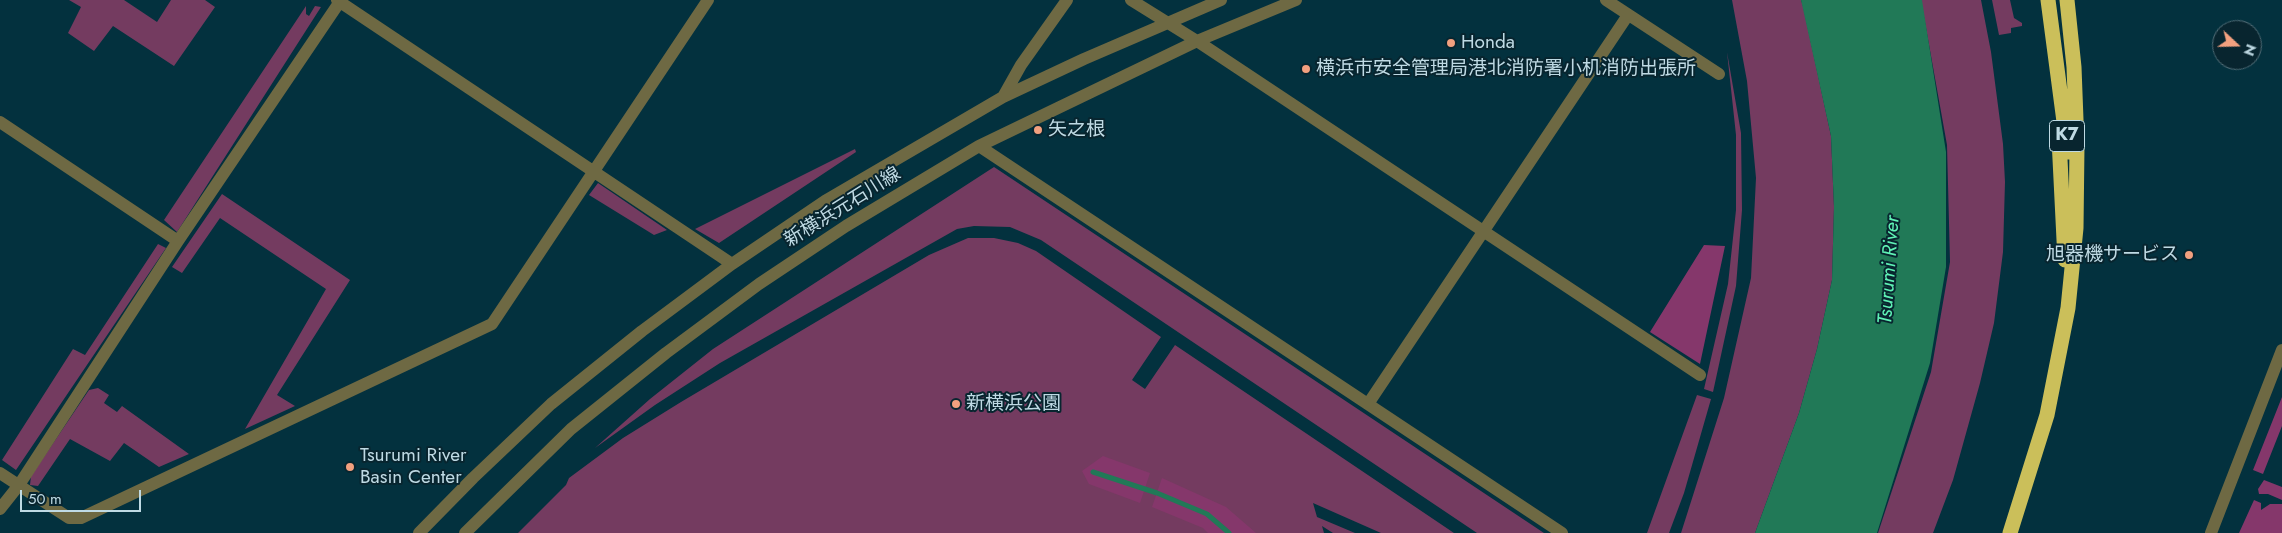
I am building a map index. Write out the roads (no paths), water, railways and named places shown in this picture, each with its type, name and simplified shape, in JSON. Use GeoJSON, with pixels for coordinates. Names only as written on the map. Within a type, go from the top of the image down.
{"type":"FeatureCollection","features":[{"type":"Feature","properties":{"kind":"highway","name":"K7"},"geometry":{"type":"LineString","coordinates":[[2041,0],[2054,79],[2068,272]]}},
{"type":"Feature","properties":{"kind":"highway","name":"K7"},"geometry":{"type":"LineString","coordinates":[[2048,0],[2061,89],[2072,186],[2074,229],[2068,272]]}},
{"type":"Feature","properties":{"kind":"highway","name":"K7"},"geometry":{"type":"LineString","coordinates":[[2010,533],[2039,441],[2055,380],[2068,308],[2070,109],[2069,68],[2061,0]]}},
{"type":"Feature","properties":{"kind":"highway","name":"K7"},"geometry":{"type":"LineString","coordinates":[[2003,533],[2031,448],[2049,379],[2076,228],[2077,146],[2074,67],[2067,0]]}},
{"type":"Feature","properties":{"kind":"street"},"geometry":{"type":"LineString","coordinates":[[0,473],[69,518],[81,518],[492,324],[708,0]]}},
{"type":"Feature","properties":{"kind":"street"},"geometry":{"type":"LineString","coordinates":[[1003,97],[1022,65],[1067,0]]}},
{"type":"Feature","properties":{"kind":"street"},"geometry":{"type":"LineString","coordinates":[[1131,0],[1197,41],[1700,375]]}},
{"type":"Feature","properties":{"kind":"street","name":"新横浜元石川線"},"geometry":{"type":"LineString","coordinates":[[420,533],[473,478],[551,404],[642,330],[732,264],[825,201],[1003,97],[1221,0]]}},
{"type":"Feature","properties":{"kind":"street","name":"新横浜元石川線"},"geometry":{"type":"LineString","coordinates":[[465,533],[571,429],[666,353],[759,284],[846,226],[979,146],[1197,41],[1296,0]]}},
{"type":"Feature","properties":{"kind":"street"},"geometry":{"type":"LineString","coordinates":[[1606,0],[1719,74]]}},
{"type":"Feature","properties":{"kind":"street"},"geometry":{"type":"LineString","coordinates":[[0,509],[18,485],[178,240],[339,1],[732,264]]}},
{"type":"Feature","properties":{"kind":"street"},"geometry":{"type":"LineString","coordinates":[[1368,404],[1628,15]]}},
{"type":"Feature","properties":{"kind":"street"},"geometry":{"type":"LineString","coordinates":[[0,122],[178,240]]}},
{"type":"Feature","properties":{"kind":"street"},"geometry":{"type":"LineString","coordinates":[[979,146],[1562,533]]}},
{"type":"Feature","properties":{"kind":"street"},"geometry":{"type":"LineString","coordinates":[[2211,533],[2282,350]]}},
{"type":"Feature","properties":{"kind":"water","name":"Tsurumi River"},"geometry":{"type":"Polygon","coordinates":[[[1801,0],[1922,0],[1946,152],[1946,267],[1930,363],[1877,533],[1755,533],[1799,413],[1817,349],[1832,280],[1834,207],[1831,136],[1801,0]]]}},
{"type":"Feature","properties":{"kind":"waterway"},"geometry":{"type":"LineString","coordinates":[[1093,472],[1157,493],[1207,514],[1229,533]]}},
{"type":"Feature","properties":{"kind":"place","name":"Honda"},"geometry":{"type":"Point","coordinates":[1451,43]}},
{"type":"Feature","properties":{"kind":"place","name":"横浜市安全管理局港北消防署小机消防出張所"},"geometry":{"type":"Point","coordinates":[1306,69]}},
{"type":"Feature","properties":{"kind":"place","name":"矢之根"},"geometry":{"type":"Point","coordinates":[1038,130]}},
{"type":"Feature","properties":{"kind":"place","name":"旭器機サービス"},"geometry":{"type":"Point","coordinates":[2189,255]}},
{"type":"Feature","properties":{"kind":"place","name":"新横浜公園"},"geometry":{"type":"Point","coordinates":[956,404]}},
{"type":"Feature","properties":{"kind":"place","name":"Tsurumi River Basin Center"},"geometry":{"type":"Point","coordinates":[350,467]}}]}
